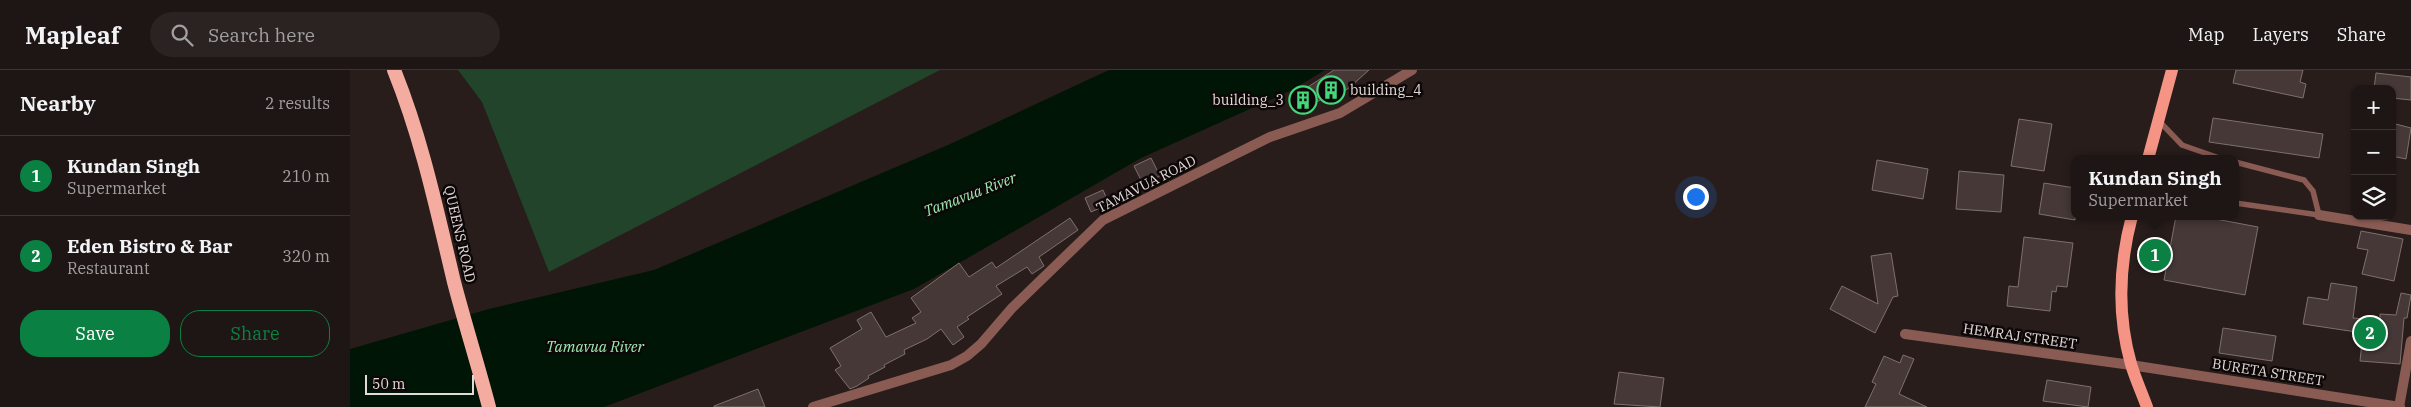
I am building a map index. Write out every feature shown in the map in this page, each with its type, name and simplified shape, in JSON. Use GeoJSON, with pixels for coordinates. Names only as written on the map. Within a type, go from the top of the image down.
{"type":"FeatureCollection","features":[{"type":"Feature","properties":{"kind":"highway","name":"QUEENS ROAD"},"geometry":{"type":"LineString","coordinates":[[394,70],[412,119],[432,187],[455,284],[489,407]]}},
{"type":"Feature","properties":{"kind":"main road"},"geometry":{"type":"LineString","coordinates":[[2149,155],[2172,70]]}},
{"type":"Feature","properties":{"kind":"main road"},"geometry":{"type":"LineString","coordinates":[[2131,220],[2121,286],[2122,322],[2132,365],[2147,407]]}},
{"type":"Feature","properties":{"kind":"street","name":"TAMAVUA ROAD"},"geometry":{"type":"LineString","coordinates":[[813,407],[951,365],[967,356],[981,344],[1012,308],[1103,220],[1270,137],[1340,113],[1412,70]]}},
{"type":"Feature","properties":{"kind":"street"},"geometry":{"type":"LineString","coordinates":[[2319,215],[2411,230]]}},
{"type":"Feature","properties":{"kind":"street","name":"HEMRAJ STREET"},"geometry":{"type":"LineString","coordinates":[[1904,334],[2132,365]]}},
{"type":"Feature","properties":{"kind":"street"},"geometry":{"type":"LineString","coordinates":[[2400,407],[2411,341]]}},
{"type":"Feature","properties":{"kind":"street","name":"BURETA STREET"},"geometry":{"type":"LineString","coordinates":[[2132,365],[2400,407]]}},
{"type":"Feature","properties":{"kind":"lane"},"geometry":{"type":"LineString","coordinates":[[2158,120],[2182,145],[2211,155]]}},
{"type":"Feature","properties":{"kind":"lane"},"geometry":{"type":"LineString","coordinates":[[2239,163],[2304,180],[2313,190],[2319,215],[2239,204]]}},
{"type":"Feature","properties":{"kind":"green space"},"geometry":{"type":"Polygon","coordinates":[[[458,70],[940,70],[549,272],[482,102],[458,70]]]}},
{"type":"Feature","properties":{"kind":"water","name":"Tamavua River"},"geometry":{"type":"Polygon","coordinates":[[[1109,70],[1325,70],[1292,90],[1141,158],[914,289],[604,407],[350,407],[350,349],[489,309],[654,270],[948,145],[1109,70]]]}},
{"type":"Feature","properties":{"kind":"building"},"geometry":{"type":"Polygon","coordinates":[[[1334,70],[1369,70],[1349,88],[1328,100],[1325,97],[1300,112],[1291,98],[1334,70]]]}},
{"type":"Feature","properties":{"kind":"building"},"geometry":{"type":"Polygon","coordinates":[[[2236,70],[2303,70],[2300,82],[2306,84],[2303,98],[2233,83],[2236,70]]]}},
{"type":"Feature","properties":{"kind":"building"},"geometry":{"type":"Polygon","coordinates":[[[2376,73],[2411,77],[2411,100],[2396,98],[2396,85],[2374,85],[2376,73]]]}},
{"type":"Feature","properties":{"kind":"building"},"geometry":{"type":"Polygon","coordinates":[[[2213,118],[2323,134],[2319,158],[2209,142],[2213,118]]]}},
{"type":"Feature","properties":{"kind":"building"},"geometry":{"type":"Polygon","coordinates":[[[2019,119],[2052,124],[2044,171],[2011,166],[2019,119]]]}},
{"type":"Feature","properties":{"kind":"building"},"geometry":{"type":"Polygon","coordinates":[[[2396,124],[2411,128],[2406,159],[2396,157],[2396,124]]]}},
{"type":"Feature","properties":{"kind":"building"},"geometry":{"type":"Polygon","coordinates":[[[1151,158],[1160,176],[1143,184],[1134,166],[1151,158]]]}},
{"type":"Feature","properties":{"kind":"building"},"geometry":{"type":"Polygon","coordinates":[[[1877,160],[1928,169],[1923,199],[1872,190],[1877,160]]]}},
{"type":"Feature","properties":{"kind":"building"},"geometry":{"type":"Polygon","coordinates":[[[1959,171],[2004,175],[2001,212],[1956,209],[1959,171]]]}},
{"type":"Feature","properties":{"kind":"building"},"geometry":{"type":"Polygon","coordinates":[[[2044,183],[2071,187],[2071,219],[2039,214],[2044,183]]]}},
{"type":"Feature","properties":{"kind":"building"},"geometry":{"type":"Polygon","coordinates":[[[1103,190],[1109,204],[1091,212],[1085,198],[1103,190]]]}},
{"type":"Feature","properties":{"kind":"building"},"geometry":{"type":"Polygon","coordinates":[[[1070,218],[1078,230],[1039,257],[1044,266],[1032,274],[1027,267],[996,286],[1002,294],[967,317],[969,319],[957,327],[964,337],[953,345],[941,329],[927,339],[904,350],[905,354],[884,365],[885,367],[850,389],[835,370],[841,366],[830,348],[862,329],[857,320],[871,312],[886,337],[916,323],[912,318],[921,312],[911,298],[959,263],[969,277],[992,262],[996,268],[1070,218]]]}},
{"type":"Feature","properties":{"kind":"building"},"geometry":{"type":"Polygon","coordinates":[[[2175,220],[2221,220],[2258,227],[2245,295],[2164,280],[2175,220]]]}},
{"type":"Feature","properties":{"kind":"building"},"geometry":{"type":"Polygon","coordinates":[[[2361,231],[2403,239],[2394,281],[2362,274],[2368,250],[2357,248],[2361,231]]]}},
{"type":"Feature","properties":{"kind":"building"},"geometry":{"type":"Polygon","coordinates":[[[2024,237],[2073,243],[2067,287],[2057,286],[2056,292],[2052,291],[2050,311],[2007,306],[2009,286],[2018,287],[2024,237]]]}},
{"type":"Feature","properties":{"kind":"building"},"geometry":{"type":"Polygon","coordinates":[[[1891,253],[1898,296],[1893,297],[1875,333],[1830,309],[1842,286],[1878,304],[1871,256],[1891,253]]]}},
{"type":"Feature","properties":{"kind":"building"},"geometry":{"type":"Polygon","coordinates":[[[2331,283],[2357,287],[2353,318],[2380,320],[2380,314],[2396,315],[2401,293],[2411,295],[2407,318],[2404,318],[2400,364],[2360,361],[2363,333],[2303,324],[2308,297],[2328,300],[2331,283]]]}},
{"type":"Feature","properties":{"kind":"building"},"geometry":{"type":"Polygon","coordinates":[[[2223,328],[2276,336],[2272,361],[2219,353],[2223,328]]]}},
{"type":"Feature","properties":{"kind":"building"},"geometry":{"type":"Polygon","coordinates":[[[1903,355],[1914,359],[1899,394],[1927,407],[1865,407],[1876,384],[1872,382],[1884,356],[1900,363],[1903,355]]]}},
{"type":"Feature","properties":{"kind":"building"},"geometry":{"type":"Polygon","coordinates":[[[1619,372],[1664,378],[1660,407],[1614,404],[1619,372]]]}},
{"type":"Feature","properties":{"kind":"building"},"geometry":{"type":"Polygon","coordinates":[[[2047,380],[2091,387],[2088,407],[2043,401],[2047,380]]]}},
{"type":"Feature","properties":{"kind":"building"},"geometry":{"type":"Polygon","coordinates":[[[758,389],[765,407],[714,407],[714,406],[758,389]]]}},
{"type":"Feature","properties":{"kind":"place","name":"building_4"},"geometry":{"type":"Point","coordinates":[1331,90]}},
{"type":"Feature","properties":{"kind":"place","name":"building_3"},"geometry":{"type":"Point","coordinates":[1303,100]}},
{"type":"Feature","properties":{"kind":"place","name":"Kundan Singh"},"geometry":{"type":"Point","coordinates":[2155,255]}},
{"type":"Feature","properties":{"kind":"place","name":"Eden Bistro & Bar"},"geometry":{"type":"Point","coordinates":[2370,333]}}]}
